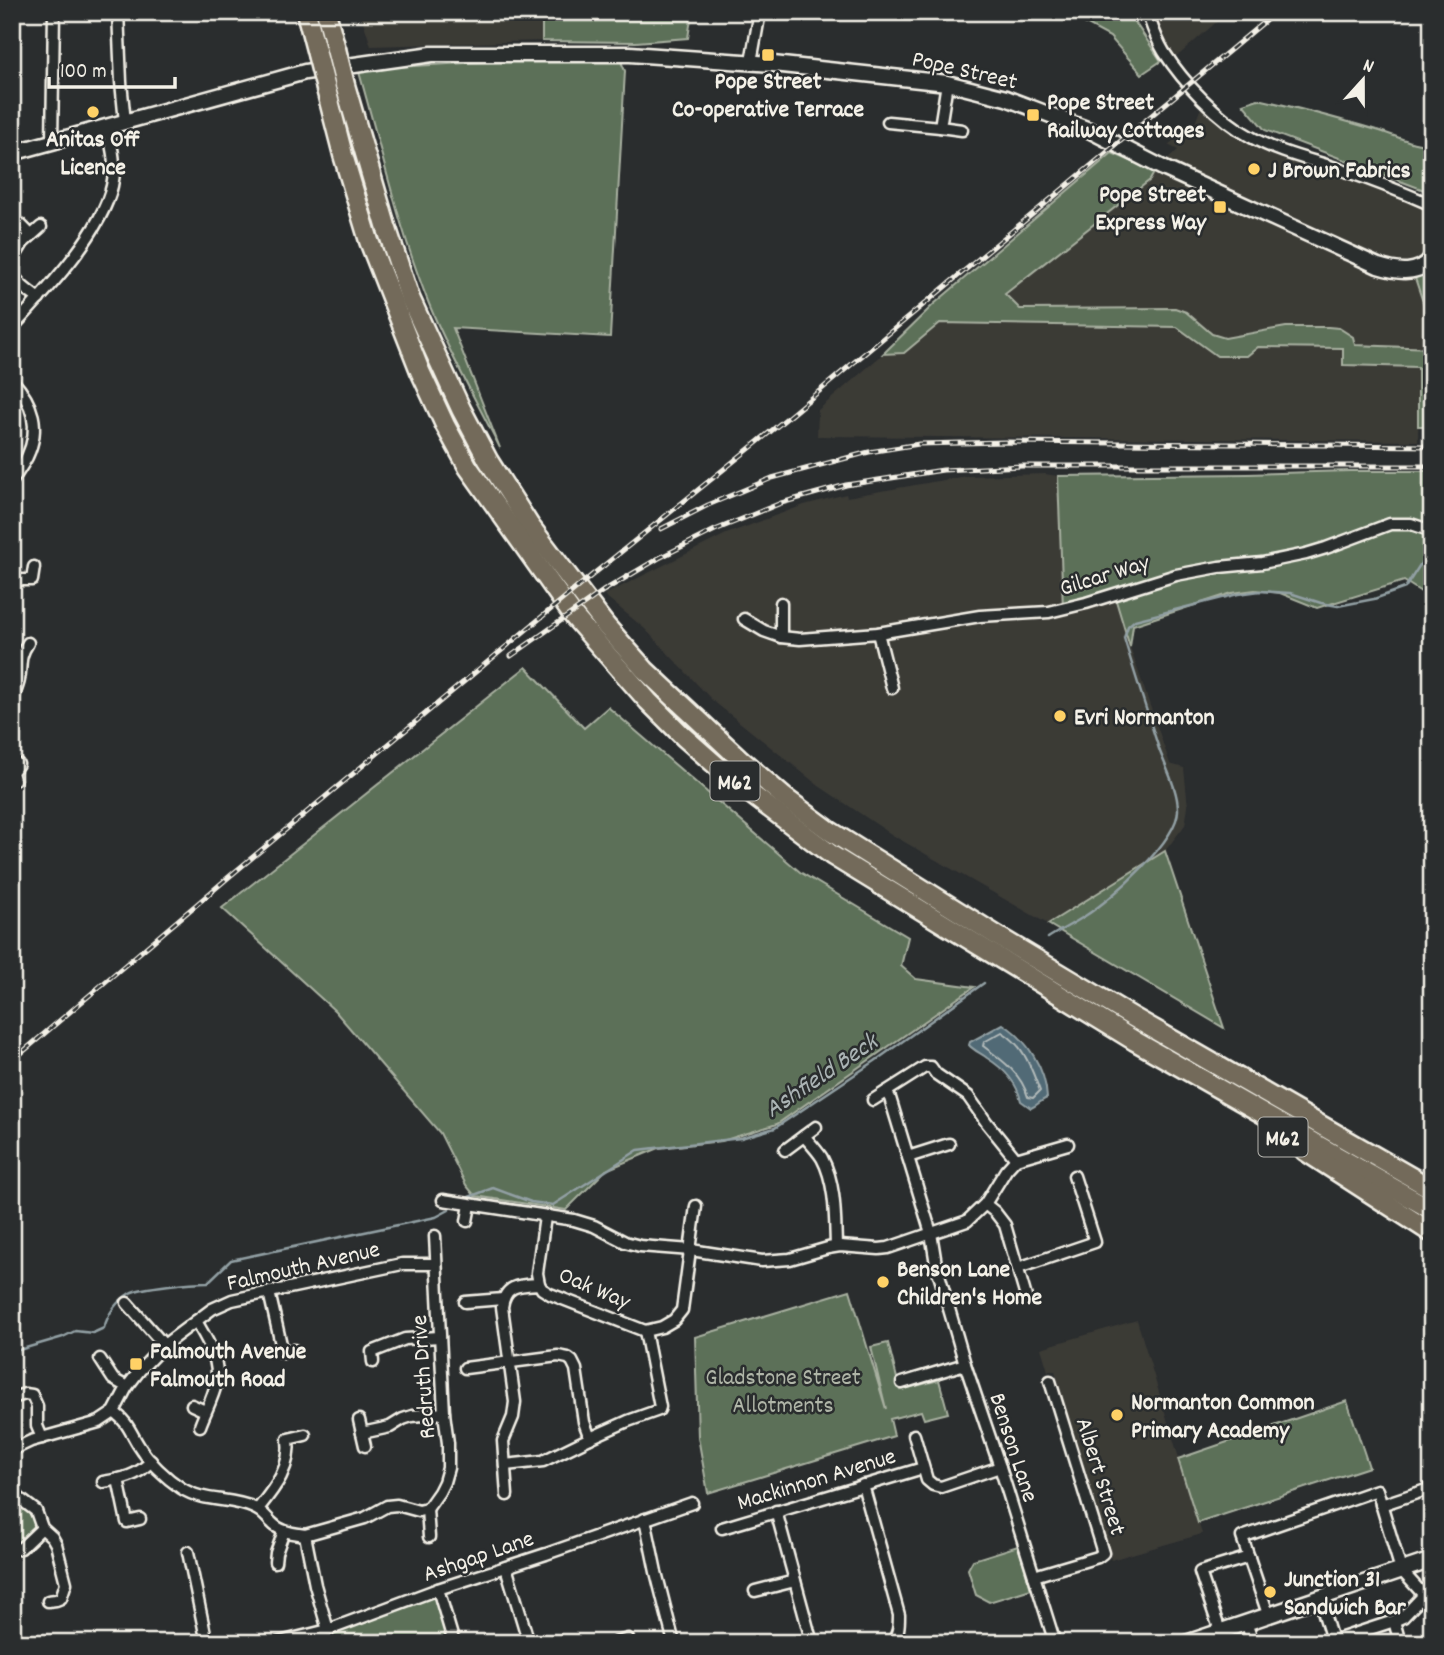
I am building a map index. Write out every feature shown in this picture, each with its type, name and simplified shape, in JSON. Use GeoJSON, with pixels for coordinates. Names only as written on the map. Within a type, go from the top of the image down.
{"type":"FeatureCollection","features":[{"type":"Feature","properties":{"kind":"highway","name":"M62"},"geometry":{"type":"LineString","coordinates":[[306,12],[343,155],[369,241],[420,371],[446,425],[468,467],[575,618],[648,701],[734,781],[832,856],[1135,1041],[1432,1233]]}},
{"type":"Feature","properties":{"kind":"highway","name":"M62"},"geometry":{"type":"LineString","coordinates":[[327,12],[345,85],[410,298],[466,419],[488,460],[530,526],[606,626],[645,670],[739,758],[784,797],[830,831],[993,934],[1432,1189]]}},
{"type":"Feature","properties":{"kind":"highway","name":"M62"},"geometry":{"type":"LineString","coordinates":[[1135,1041],[1432,1210]]}},
{"type":"Feature","properties":{"kind":"street"},"geometry":{"type":"LineString","coordinates":[[52,142],[54,12]]}},
{"type":"Feature","properties":{"kind":"street"},"geometry":{"type":"LineString","coordinates":[[118,12],[125,122]]}},
{"type":"Feature","properties":{"kind":"street"},"geometry":{"type":"LineString","coordinates":[[751,62],[760,12]]}},
{"type":"Feature","properties":{"kind":"street"},"geometry":{"type":"LineString","coordinates":[[1147,12],[1164,52],[1199,95],[1231,124],[1269,146],[1345,171],[1432,205]]}},
{"type":"Feature","properties":{"kind":"street","name":"Pope Street"},"geometry":{"type":"LineString","coordinates":[[12,153],[304,72],[432,54],[658,55],[835,69],[947,83],[1006,98],[1087,129],[1163,168],[1378,266],[1413,272],[1432,257]]}},
{"type":"Feature","properties":{"kind":"street"},"geometry":{"type":"LineString","coordinates":[[940,127],[947,83]]}},
{"type":"Feature","properties":{"kind":"street"},"geometry":{"type":"LineString","coordinates":[[888,122],[962,130]]}},
{"type":"Feature","properties":{"kind":"street"},"geometry":{"type":"LineString","coordinates":[[12,328],[82,246],[106,204],[113,184],[114,155],[107,127]]}},
{"type":"Feature","properties":{"kind":"street"},"geometry":{"type":"LineString","coordinates":[[20,224],[31,235]]}},
{"type":"Feature","properties":{"kind":"street"},"geometry":{"type":"LineString","coordinates":[[12,261],[16,252],[41,227]]}},
{"type":"Feature","properties":{"kind":"street"},"geometry":{"type":"LineString","coordinates":[[12,272],[24,288],[39,299]]}},
{"type":"Feature","properties":{"kind":"street"},"geometry":{"type":"LineString","coordinates":[[12,380],[32,408],[34,432],[26,459],[12,481]]}},
{"type":"Feature","properties":{"kind":"street","name":"Gilcar Way"},"geometry":{"type":"LineString","coordinates":[[744,618],[764,631],[781,637],[800,639],[878,633],[980,616],[1049,612],[1176,575],[1306,554],[1390,524],[1411,524],[1432,531]]}},
{"type":"Feature","properties":{"kind":"street"},"geometry":{"type":"LineString","coordinates":[[12,580],[32,580],[34,567]]}},
{"type":"Feature","properties":{"kind":"street"},"geometry":{"type":"LineString","coordinates":[[781,603],[781,637]]}},
{"type":"Feature","properties":{"kind":"street"},"geometry":{"type":"LineString","coordinates":[[878,633],[892,688]]}},
{"type":"Feature","properties":{"kind":"street"},"geometry":{"type":"LineString","coordinates":[[16,699],[20,661],[28,643]]}},
{"type":"Feature","properties":{"kind":"street"},"geometry":{"type":"LineString","coordinates":[[14,780],[12,772],[18,764]]}},
{"type":"Feature","properties":{"kind":"street"},"geometry":{"type":"LineString","coordinates":[[873,1100],[925,1067],[931,1067],[936,1074],[968,1096],[1016,1158]]}},
{"type":"Feature","properties":{"kind":"street","name":"Benson Lane"},"geometry":{"type":"LineString","coordinates":[[886,1092],[931,1233],[936,1264],[965,1364],[1055,1643]]}},
{"type":"Feature","properties":{"kind":"street"},"geometry":{"type":"LineString","coordinates":[[785,1150],[816,1127]]}},
{"type":"Feature","properties":{"kind":"street"},"geometry":{"type":"LineString","coordinates":[[804,1136],[821,1157],[827,1170],[834,1197],[836,1247]]}},
{"type":"Feature","properties":{"kind":"street"},"geometry":{"type":"LineString","coordinates":[[908,1157],[949,1144]]}},
{"type":"Feature","properties":{"kind":"street"},"geometry":{"type":"LineString","coordinates":[[443,1200],[574,1220],[640,1246],[775,1261],[836,1247],[879,1249],[967,1221],[985,1204],[1016,1158],[1068,1144]]}},
{"type":"Feature","properties":{"kind":"street"},"geometry":{"type":"LineString","coordinates":[[1018,1268],[1095,1242],[1074,1176]]}},
{"type":"Feature","properties":{"kind":"street"},"geometry":{"type":"LineString","coordinates":[[985,1204],[1005,1225],[1027,1297]]}},
{"type":"Feature","properties":{"kind":"street"},"geometry":{"type":"LineString","coordinates":[[467,1221],[470,1205]]}},
{"type":"Feature","properties":{"kind":"street"},"geometry":{"type":"LineString","coordinates":[[691,1250],[696,1206]]}},
{"type":"Feature","properties":{"kind":"street"},"geometry":{"type":"LineString","coordinates":[[539,1284],[537,1273],[545,1217]]}},
{"type":"Feature","properties":{"kind":"street","name":"Redruth Drive"},"geometry":{"type":"LineString","coordinates":[[427,1509],[439,1492],[448,1468],[435,1236]]}},
{"type":"Feature","properties":{"kind":"street","name":"Oak Way"},"geometry":{"type":"LineString","coordinates":[[465,1302],[503,1298],[510,1289],[539,1284],[550,1294],[645,1331],[656,1329],[679,1315],[682,1310],[691,1250]]}},
{"type":"Feature","properties":{"kind":"street","name":"Falmouth Avenue"},"geometry":{"type":"LineString","coordinates":[[114,1412],[127,1387],[140,1370],[164,1345],[212,1309],[232,1300],[401,1264],[436,1264]]}},
{"type":"Feature","properties":{"kind":"street"},"geometry":{"type":"LineString","coordinates":[[269,1292],[283,1353],[294,1350]]}},
{"type":"Feature","properties":{"kind":"street"},"geometry":{"type":"LineString","coordinates":[[503,1298],[515,1402],[513,1416],[503,1441],[507,1495]]}},
{"type":"Feature","properties":{"kind":"street"},"geometry":{"type":"LineString","coordinates":[[127,1304],[164,1345]]}},
{"type":"Feature","properties":{"kind":"street"},"geometry":{"type":"LineString","coordinates":[[196,1321],[214,1357],[217,1370],[216,1384],[200,1426]]}},
{"type":"Feature","properties":{"kind":"street"},"geometry":{"type":"LineString","coordinates":[[505,1465],[542,1461],[628,1421],[659,1410],[645,1331]]}},
{"type":"Feature","properties":{"kind":"street"},"geometry":{"type":"LineString","coordinates":[[373,1362],[372,1352],[392,1343],[405,1339],[440,1337]]}},
{"type":"Feature","properties":{"kind":"street"},"geometry":{"type":"LineString","coordinates":[[465,1368],[565,1356],[572,1361],[576,1369],[584,1422],[590,1438]]}},
{"type":"Feature","properties":{"kind":"street"},"geometry":{"type":"LineString","coordinates":[[100,1359],[113,1379],[127,1387]]}},
{"type":"Feature","properties":{"kind":"street"},"geometry":{"type":"LineString","coordinates":[[107,1370],[116,1363]]}},
{"type":"Feature","properties":{"kind":"street"},"geometry":{"type":"LineString","coordinates":[[902,1383],[965,1364]]}},
{"type":"Feature","properties":{"kind":"street","name":"Albert Street"},"geometry":{"type":"LineString","coordinates":[[1034,1576],[1098,1557],[1103,1553],[1050,1381]]}},
{"type":"Feature","properties":{"kind":"street"},"geometry":{"type":"LineString","coordinates":[[37,1384],[32,1395],[37,1406],[37,1426],[42,1438]]}},
{"type":"Feature","properties":{"kind":"street"},"geometry":{"type":"LineString","coordinates":[[12,1398],[24,1394],[32,1395]]}},
{"type":"Feature","properties":{"kind":"street"},"geometry":{"type":"LineString","coordinates":[[192,1405],[205,1411]]}},
{"type":"Feature","properties":{"kind":"street"},"geometry":{"type":"LineString","coordinates":[[12,1450],[42,1438],[99,1422],[114,1412],[131,1430],[138,1446],[173,1482],[203,1498],[258,1509],[271,1523],[284,1531],[305,1535],[365,1518],[387,1506],[397,1505],[419,1511],[427,1509],[429,1537]]}},
{"type":"Feature","properties":{"kind":"street"},"geometry":{"type":"LineString","coordinates":[[362,1433],[390,1427],[412,1416],[444,1413]]}},
{"type":"Feature","properties":{"kind":"street"},"geometry":{"type":"LineString","coordinates":[[359,1420],[365,1446]]}},
{"type":"Feature","properties":{"kind":"street"},"geometry":{"type":"LineString","coordinates":[[258,1509],[276,1485],[287,1463],[288,1439],[305,1435]]}},
{"type":"Feature","properties":{"kind":"street","name":"Mackinnon Avenue"},"geometry":{"type":"LineString","coordinates":[[914,1435],[927,1480],[933,1485],[941,1487],[1000,1467]]}},
{"type":"Feature","properties":{"kind":"street"},"geometry":{"type":"LineString","coordinates":[[103,1482],[136,1474],[151,1461]]}},
{"type":"Feature","properties":{"kind":"street","name":"Mackinnon Avenue"},"geometry":{"type":"LineString","coordinates":[[722,1528],[923,1468]]}},
{"type":"Feature","properties":{"kind":"street"},"geometry":{"type":"LineString","coordinates":[[118,1479],[127,1522],[140,1519]]}},
{"type":"Feature","properties":{"kind":"street"},"geometry":{"type":"LineString","coordinates":[[863,1485],[899,1615],[899,1628],[891,1643]]}},
{"type":"Feature","properties":{"kind":"street"},"geometry":{"type":"LineString","coordinates":[[1381,1505],[1432,1488]]}},
{"type":"Feature","properties":{"kind":"street"},"geometry":{"type":"LineString","coordinates":[[12,1489],[36,1511],[42,1528],[57,1544],[66,1583],[65,1602],[48,1601]]}},
{"type":"Feature","properties":{"kind":"street"},"geometry":{"type":"LineString","coordinates":[[1268,1614],[1242,1537],[1377,1490],[1401,1570],[1432,1604]]}},
{"type":"Feature","properties":{"kind":"street","name":"Ashgap Lane"},"geometry":{"type":"LineString","coordinates":[[276,1643],[328,1630],[438,1589],[692,1503]]}},
{"type":"Feature","properties":{"kind":"street"},"geometry":{"type":"LineString","coordinates":[[776,1511],[812,1643]]}},
{"type":"Feature","properties":{"kind":"street"},"geometry":{"type":"LineString","coordinates":[[645,1518],[674,1643]]}},
{"type":"Feature","properties":{"kind":"street"},"geometry":{"type":"LineString","coordinates":[[12,1550],[21,1548],[42,1528]]}},
{"type":"Feature","properties":{"kind":"street"},"geometry":{"type":"LineString","coordinates":[[275,1562],[284,1531]]}},
{"type":"Feature","properties":{"kind":"street"},"geometry":{"type":"LineString","coordinates":[[305,1535],[328,1630]]}},
{"type":"Feature","properties":{"kind":"street"},"geometry":{"type":"LineString","coordinates":[[188,1552],[207,1643]]}},
{"type":"Feature","properties":{"kind":"street"},"geometry":{"type":"LineString","coordinates":[[1220,1631],[1200,1572],[1249,1557]]}},
{"type":"Feature","properties":{"kind":"street"},"geometry":{"type":"LineString","coordinates":[[1186,1643],[1432,1560]]}},
{"type":"Feature","properties":{"kind":"street"},"geometry":{"type":"LineString","coordinates":[[506,1567],[529,1643]]}},
{"type":"Feature","properties":{"kind":"street"},"geometry":{"type":"LineString","coordinates":[[755,1591],[795,1581]]}},
{"type":"Feature","properties":{"kind":"street"},"geometry":{"type":"LineString","coordinates":[[438,1589],[453,1643]]}},
{"type":"Feature","properties":{"kind":"street"},"geometry":{"type":"LineString","coordinates":[[1319,1598],[1333,1642],[1394,1621],[1423,1596]]}},
{"type":"Feature","properties":{"kind":"street"},"geometry":{"type":"LineString","coordinates":[[1394,1621],[1400,1643]]}},
{"type":"Feature","properties":{"kind":"street"},"geometry":{"type":"LineString","coordinates":[[1246,1622],[1253,1643]]}},
{"type":"Feature","properties":{"kind":"street"},"geometry":{"type":"LineString","coordinates":[[615,1643],[628,1639]]}},
{"type":"Feature","properties":{"kind":"shaded area"},"geometry":{"type":"Polygon","coordinates":[[[360,12],[554,12],[542,22],[542,41],[371,46],[360,12]]]}},
{"type":"Feature","properties":{"kind":"shaded area"},"geometry":{"type":"Polygon","coordinates":[[[1147,12],[1228,12],[1180,54],[1170,59],[1147,12]]]}},
{"type":"Feature","properties":{"kind":"shaded area"},"geometry":{"type":"Polygon","coordinates":[[[1207,103],[1251,137],[1432,205],[1432,257],[1413,272],[1432,329],[1432,348],[1355,345],[1339,328],[1328,327],[1286,327],[1225,338],[1212,334],[1180,309],[1020,309],[1005,294],[1150,180],[1155,171],[1178,150],[1168,145],[1195,123],[1200,110],[1207,103]]]}},
{"type":"Feature","properties":{"kind":"shaded area"},"geometry":{"type":"Polygon","coordinates":[[[940,323],[1177,327],[1217,356],[1258,347],[1343,348],[1343,365],[1419,367],[1418,441],[817,436],[818,410],[883,354],[904,353],[940,323]]]}},
{"type":"Feature","properties":{"kind":"shaded area"},"geometry":{"type":"Polygon","coordinates":[[[966,476],[1058,476],[1063,608],[1114,593],[1170,764],[1184,768],[1188,807],[1185,825],[1165,851],[1048,924],[894,836],[819,786],[712,700],[645,629],[604,595],[726,534],[804,505],[846,494],[847,497],[966,476]]]}},
{"type":"Feature","properties":{"kind":"shaded area","name":"Normanton Common Primary Academy"},"geometry":{"type":"Polygon","coordinates":[[[1137,1320],[1202,1534],[1111,1560],[1055,1371],[1048,1371],[1041,1348],[1137,1320]]]}},
{"type":"Feature","properties":{"kind":"green space"},"geometry":{"type":"Polygon","coordinates":[[[596,12],[692,12],[688,38],[636,42],[542,41],[542,22],[592,16],[596,12]]]}},
{"type":"Feature","properties":{"kind":"green space"},"geometry":{"type":"Polygon","coordinates":[[[1059,12],[1128,12],[1161,61],[1142,74],[1110,37],[1059,12]]]}},
{"type":"Feature","properties":{"kind":"green space"},"geometry":{"type":"Polygon","coordinates":[[[620,59],[625,71],[610,337],[453,328],[500,448],[445,340],[418,276],[399,218],[359,72],[378,68],[466,63],[620,59]]]}},
{"type":"Feature","properties":{"kind":"green space"},"geometry":{"type":"Polygon","coordinates":[[[1258,99],[1349,122],[1412,142],[1432,145],[1432,193],[1265,130],[1243,104],[1258,99]]]}},
{"type":"Feature","properties":{"kind":"green space"},"geometry":{"type":"Polygon","coordinates":[[[1112,153],[1155,171],[1150,180],[1005,294],[1020,309],[1175,308],[1186,312],[1212,334],[1225,338],[1286,327],[1328,327],[1339,328],[1353,337],[1355,345],[1432,348],[1432,426],[1418,426],[1418,367],[1343,365],[1343,348],[1258,347],[1247,356],[1217,356],[1177,327],[940,323],[904,353],[883,354],[934,304],[1112,153]]]}},
{"type":"Feature","properties":{"kind":"green space"},"geometry":{"type":"Polygon","coordinates":[[[1432,257],[1432,329],[1413,272],[1432,257]]]}},
{"type":"Feature","properties":{"kind":"green space"},"geometry":{"type":"Polygon","coordinates":[[[1432,471],[1432,599],[1404,581],[1317,608],[1280,593],[1255,590],[1232,593],[1133,625],[1130,647],[1114,594],[1063,609],[1058,476],[1432,471]]]}},
{"type":"Feature","properties":{"kind":"green space"},"geometry":{"type":"Polygon","coordinates":[[[526,667],[584,728],[608,707],[800,872],[908,937],[901,966],[916,979],[974,987],[777,1124],[722,1141],[659,1148],[606,1170],[566,1210],[475,1196],[466,1185],[440,1133],[335,1011],[222,908],[526,667]]]}},
{"type":"Feature","properties":{"kind":"green space"},"geometry":{"type":"Polygon","coordinates":[[[1165,851],[1224,1028],[1048,924],[1165,851]]]}},
{"type":"Feature","properties":{"kind":"green space","name":"Gladstone Street Allotments"},"geometry":{"type":"Polygon","coordinates":[[[850,1290],[886,1409],[871,1347],[888,1343],[900,1390],[939,1380],[948,1413],[924,1419],[921,1411],[890,1419],[894,1436],[708,1493],[698,1437],[695,1337],[850,1290]]]}},
{"type":"Feature","properties":{"kind":"green space"},"geometry":{"type":"Polygon","coordinates":[[[1347,1401],[1369,1467],[1198,1523],[1178,1459],[1347,1401]]]}},
{"type":"Feature","properties":{"kind":"green space"},"geometry":{"type":"Polygon","coordinates":[[[12,1497],[32,1515],[38,1529],[17,1546],[12,1541],[12,1497]]]}},
{"type":"Feature","properties":{"kind":"green space"},"geometry":{"type":"Polygon","coordinates":[[[1018,1546],[1031,1589],[989,1602],[976,1595],[968,1569],[973,1560],[1018,1546]]]}},
{"type":"Feature","properties":{"kind":"green space"},"geometry":{"type":"Polygon","coordinates":[[[433,1594],[436,1596],[451,1643],[294,1643],[433,1594]]]}},
{"type":"Feature","properties":{"kind":"water"},"geometry":{"type":"Polygon","coordinates":[[[1003,1024],[1027,1046],[1043,1076],[1047,1098],[1031,1108],[1021,1101],[1013,1082],[1004,1071],[969,1045],[1003,1024]]]}},
{"type":"Feature","properties":{"kind":"waterway"},"geometry":{"type":"LineString","coordinates":[[1431,493],[1432,501]]}},
{"type":"Feature","properties":{"kind":"waterway","name":"Ashfield Beck"},"geometry":{"type":"LineString","coordinates":[[1048,938],[1096,908],[1125,884],[1155,853],[1175,823],[1178,810],[1176,795],[1124,638],[1128,626],[1135,620],[1260,591],[1290,593],[1338,606],[1374,599],[1405,588],[1427,554],[1432,551]]}},
{"type":"Feature","properties":{"kind":"waterway","name":"Ashfield Beck"},"geometry":{"type":"LineString","coordinates":[[469,1197],[493,1188],[531,1202],[553,1205],[638,1150],[741,1138],[775,1128],[984,983]]}},
{"type":"Feature","properties":{"kind":"waterway","name":"Ashfield Beck"},"geometry":{"type":"LineString","coordinates":[[12,1352],[75,1331],[93,1333],[104,1328],[117,1304],[130,1293],[168,1285],[208,1282],[231,1260],[436,1217],[449,1210]]}},
{"type":"Feature","properties":{"kind":"railway"},"geometry":{"type":"LineString","coordinates":[[12,1061],[591,576],[770,432],[1276,12]]}},
{"type":"Feature","properties":{"kind":"railway"},"geometry":{"type":"LineString","coordinates":[[1426,430],[1432,431]]}},
{"type":"Feature","properties":{"kind":"railway"},"geometry":{"type":"LineString","coordinates":[[661,529],[708,505],[772,478],[869,452],[919,444],[1005,442],[1432,446]]}},
{"type":"Feature","properties":{"kind":"railway"},"geometry":{"type":"LineString","coordinates":[[511,656],[603,591],[659,558],[715,530],[781,503],[846,485],[943,470],[1022,466],[1432,466]]}},
{"type":"Feature","properties":{"kind":"place","name":"Pope Street Co-operative Terrace"},"geometry":{"type":"Point","coordinates":[768,55]}},
{"type":"Feature","properties":{"kind":"place","name":"Anitas Off Licence"},"geometry":{"type":"Point","coordinates":[93,112]}},
{"type":"Feature","properties":{"kind":"place","name":"Pope Street Railway Cottages"},"geometry":{"type":"Point","coordinates":[1033,115]}},
{"type":"Feature","properties":{"kind":"place","name":"J Brown Fabrics"},"geometry":{"type":"Point","coordinates":[1254,169]}},
{"type":"Feature","properties":{"kind":"place","name":"Pope Street Express Way"},"geometry":{"type":"Point","coordinates":[1220,207]}},
{"type":"Feature","properties":{"kind":"place","name":"Evri Normanton"},"geometry":{"type":"Point","coordinates":[1060,716]}},
{"type":"Feature","properties":{"kind":"place","name":"Benson Lane Children's Home"},"geometry":{"type":"Point","coordinates":[883,1282]}},
{"type":"Feature","properties":{"kind":"place","name":"Falmouth Avenue Falmouth Road"},"geometry":{"type":"Point","coordinates":[136,1364]}},
{"type":"Feature","properties":{"kind":"place","name":"Normanton Common Primary Academy"},"geometry":{"type":"Point","coordinates":[1117,1415]}},
{"type":"Feature","properties":{"kind":"place","name":"Junction 31 Sandwich Bar"},"geometry":{"type":"Point","coordinates":[1270,1592]}}]}
